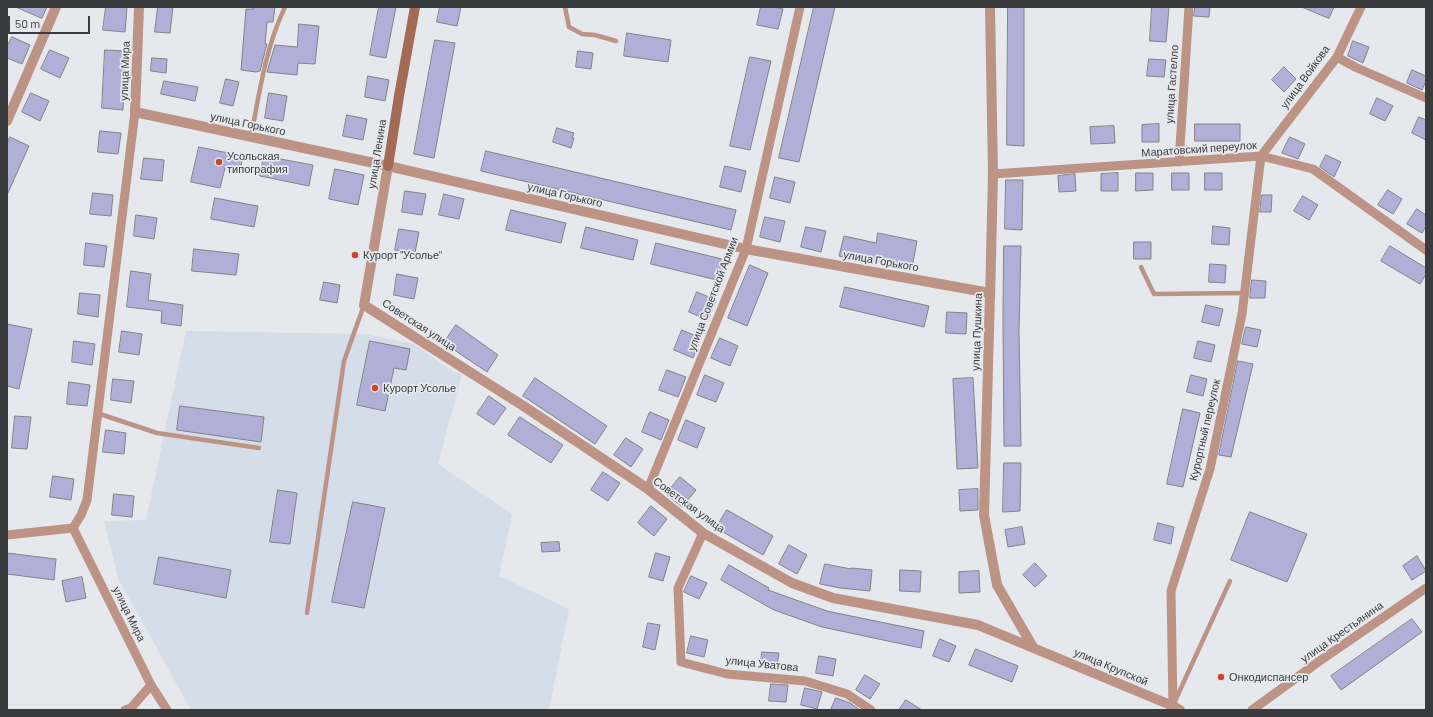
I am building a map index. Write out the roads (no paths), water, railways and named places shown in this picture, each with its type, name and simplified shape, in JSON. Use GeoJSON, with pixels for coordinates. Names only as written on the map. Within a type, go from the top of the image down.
{"type":"FeatureCollection","features":[{"type":"Feature","properties":{"kind":"main road","name":"улица Ленина"},"geometry":{"type":"LineString","coordinates":[[388,166],[399,96],[416,7]]}},
{"type":"Feature","properties":{"kind":"street"},"geometry":{"type":"LineString","coordinates":[[7,121],[56,7]]}},
{"type":"Feature","properties":{"kind":"street","name":"улица Мира"},"geometry":{"type":"LineString","coordinates":[[135,112],[139,7]]}},
{"type":"Feature","properties":{"kind":"street","name":"улица Советской Армии"},"geometry":{"type":"LineString","coordinates":[[648,490],[746,249],[800,7]]}},
{"type":"Feature","properties":{"kind":"street","name":"улица Пушкина"},"geometry":{"type":"LineString","coordinates":[[990,7],[993,174],[984,515],[997,585],[1033,647]]}},
{"type":"Feature","properties":{"kind":"street","name":"улица Гастелло"},"geometry":{"type":"LineString","coordinates":[[1179,162],[1189,7]]}},
{"type":"Feature","properties":{"kind":"street","name":"улица Войкова"},"geometry":{"type":"LineString","coordinates":[[1261,156],[1337,57],[1361,7]]}},
{"type":"Feature","properties":{"kind":"street"},"geometry":{"type":"LineString","coordinates":[[1337,57],[1355,67],[1426,98]]}},
{"type":"Feature","properties":{"kind":"street"},"geometry":{"type":"LineString","coordinates":[[7,535],[73,528],[81,515],[87,500],[135,112]]}},
{"type":"Feature","properties":{"kind":"street","name":"улица Горького"},"geometry":{"type":"LineString","coordinates":[[135,112],[388,166],[746,249],[990,293]]}},
{"type":"Feature","properties":{"kind":"street","name":"Маратовский переулок"},"geometry":{"type":"LineString","coordinates":[[993,174],[1261,156],[1313,169],[1426,250]]}},
{"type":"Feature","properties":{"kind":"street","name":"Курортный переулок"},"geometry":{"type":"LineString","coordinates":[[1176,708],[1171,591],[1210,469],[1242,314],[1261,156]]}},
{"type":"Feature","properties":{"kind":"street","name":"улица Ленина"},"geometry":{"type":"LineString","coordinates":[[364,304],[388,166]]}},
{"type":"Feature","properties":{"kind":"street","name":"Советская улица"},"geometry":{"type":"LineString","coordinates":[[364,304],[525,407],[648,490],[703,533],[792,583],[833,598],[978,625],[1033,647]]}},
{"type":"Feature","properties":{"kind":"street","name":"улица Мира"},"geometry":{"type":"LineString","coordinates":[[73,528],[151,685],[167,710]]}},
{"type":"Feature","properties":{"kind":"street","name":"улица Уватова"},"geometry":{"type":"LineString","coordinates":[[703,533],[678,588],[681,662],[727,674],[805,681],[846,694],[871,710]]}},
{"type":"Feature","properties":{"kind":"street","name":"улица Крестьянина"},"geometry":{"type":"LineString","coordinates":[[1252,710],[1321,660],[1426,588]]}},
{"type":"Feature","properties":{"kind":"street","name":"улица Крупской"},"geometry":{"type":"LineString","coordinates":[[1033,647],[1176,708]]}},
{"type":"Feature","properties":{"kind":"street"},"geometry":{"type":"LineString","coordinates":[[125,710],[131,708],[151,685]]}},
{"type":"Feature","properties":{"kind":"lane"},"geometry":{"type":"LineString","coordinates":[[251,137],[263,74],[280,18],[286,7]]}},
{"type":"Feature","properties":{"kind":"lane"},"geometry":{"type":"LineString","coordinates":[[565,7],[569,27],[582,34],[595,35],[616,41]]}},
{"type":"Feature","properties":{"kind":"lane"},"geometry":{"type":"LineString","coordinates":[[1141,267],[1154,294],[1245,293]]}},
{"type":"Feature","properties":{"kind":"lane"},"geometry":{"type":"LineString","coordinates":[[307,613],[344,361],[364,304]]}},
{"type":"Feature","properties":{"kind":"lane"},"geometry":{"type":"LineString","coordinates":[[97,413],[157,433],[259,448]]}},
{"type":"Feature","properties":{"kind":"lane"},"geometry":{"type":"LineString","coordinates":[[1176,708],[1230,581]]}},
{"type":"Feature","properties":{"kind":"place","name":"Усольская типография"},"geometry":{"type":"Point","coordinates":[219,162]}},
{"type":"Feature","properties":{"kind":"place","name":"Курорт \"Усолье\""},"geometry":{"type":"Point","coordinates":[355,255]}},
{"type":"Feature","properties":{"kind":"place","name":"Курорт Усолье"},"geometry":{"type":"Point","coordinates":[375,388]}},
{"type":"Feature","properties":{"kind":"place","name":"Онкодиспансер"},"geometry":{"type":"Point","coordinates":[1221,677]}}]}
